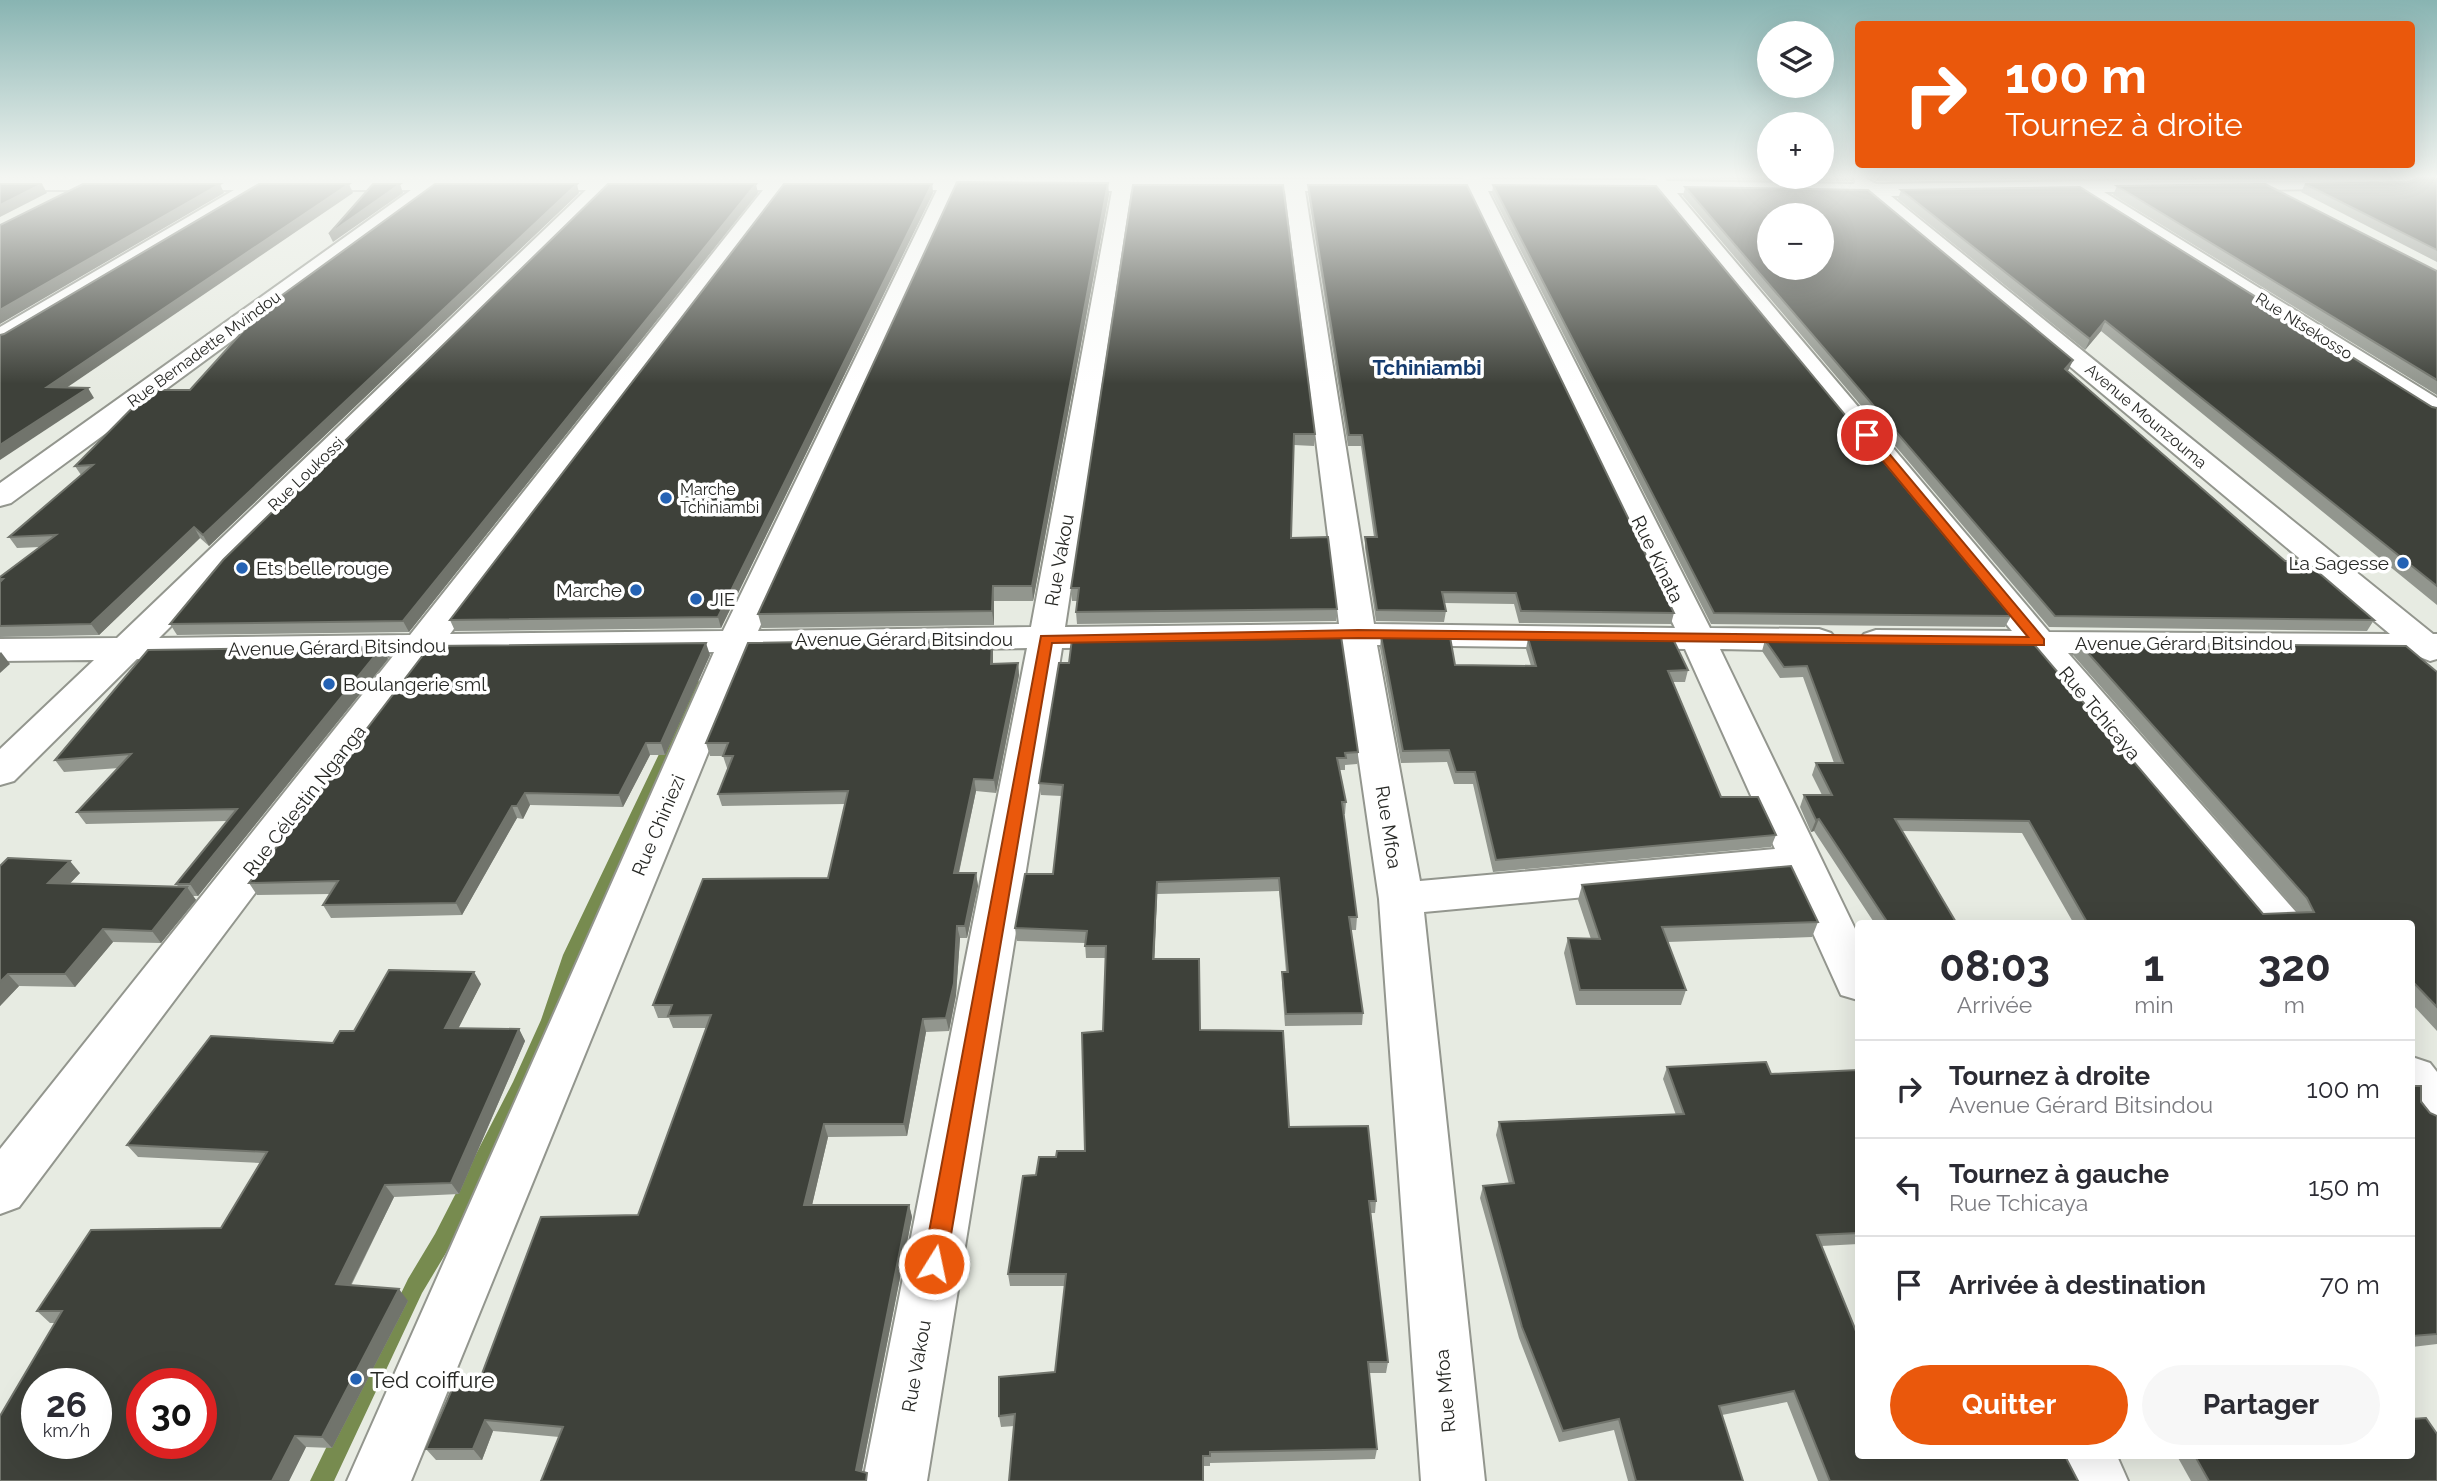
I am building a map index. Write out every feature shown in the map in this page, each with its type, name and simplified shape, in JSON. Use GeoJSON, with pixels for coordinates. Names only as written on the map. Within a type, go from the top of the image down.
{"type":"FeatureCollection","features":[{"type":"Feature","properties":{"kind":"street"},"geometry":{"type":"LineString","coordinates":[[0,337],[155,245]]}},
{"type":"Feature","properties":{"kind":"street","name":"Rue Bernadette Mvindou"},"geometry":{"type":"LineString","coordinates":[[0,497],[348,245]]}},
{"type":"Feature","properties":{"kind":"street","name":"Rue Loukossi"},"geometry":{"type":"LineString","coordinates":[[0,772],[541,245]]}},
{"type":"Feature","properties":{"kind":"street","name":"Rue Célestin Nganga"},"geometry":{"type":"LineString","coordinates":[[0,1190],[733,245]]}},
{"type":"Feature","properties":{"kind":"street","name":"Rue Chiniezi"},"geometry":{"type":"LineString","coordinates":[[379,1481],[736,640],[921,245]]}},
{"type":"Feature","properties":{"kind":"street","name":"Rue Vakou"},"geometry":{"type":"LineString","coordinates":[[895,1481],[1046,639],[1112,245]]}},
{"type":"Feature","properties":{"kind":"street","name":"Rue Mfoa"},"geometry":{"type":"LineString","coordinates":[[1302,245],[1358,634],[1401,899],[1453,1481]]}},
{"type":"Feature","properties":{"kind":"street","name":"Rue Kinata"},"geometry":{"type":"LineString","coordinates":[[1505,245],[1698,639],[1855,976]]}},
{"type":"Feature","properties":{"kind":"street","name":"Rue Tchicaya"},"geometry":{"type":"LineString","coordinates":[[1710,245],[2039,642],[2277,920]]}},
{"type":"Feature","properties":{"kind":"street","name":"Avenue Mounzouma"},"geometry":{"type":"LineString","coordinates":[[1940,245],[2433,649]]}},
{"type":"Feature","properties":{"kind":"street","name":"Rue Ntsekosso"},"geometry":{"type":"LineString","coordinates":[[2173,245],[2437,410]]}},
{"type":"Feature","properties":{"kind":"street","name":"Avenue Gérard Bitsindou"},"geometry":{"type":"LineString","coordinates":[[0,650],[1358,634],[2433,649]]}},
{"type":"Feature","properties":{"kind":"street"},"geometry":{"type":"LineString","coordinates":[[1401,899],[1801,862]]}},
{"type":"Feature","properties":{"kind":"street"},"geometry":{"type":"LineString","coordinates":[[2415,1082],[2437,1108]]}},
{"type":"Feature","properties":{"kind":"street"},"geometry":{"type":"LineString","coordinates":[[2085,1459],[2096,1481]]}},
{"type":"Feature","properties":{"kind":"building"},"geometry":{"type":"Polygon","coordinates":[[[0,245],[113,245],[0,310],[0,245]]]}},
{"type":"Feature","properties":{"kind":"building"},"geometry":{"type":"Polygon","coordinates":[[[155,245],[258,245],[47,387],[88,388],[0,445],[0,335],[155,245]]]}},
{"type":"Feature","properties":{"kind":"building"},"geometry":{"type":"Polygon","coordinates":[[[351,245],[512,245],[203,535],[194,527],[91,624],[0,626],[0,582],[3,579],[0,577],[56,535],[9,537],[93,465],[75,466],[150,390],[190,390],[263,309],[351,245]]]}},
{"type":"Feature","properties":{"kind":"building"},"geometry":{"type":"Polygon","coordinates":[[[545,245],[707,245],[403,621],[170,624],[223,560],[545,245]]]}},
{"type":"Feature","properties":{"kind":"building"},"geometry":{"type":"Polygon","coordinates":[[[737,245],[902,245],[718,617],[450,620],[737,245]]]}},
{"type":"Feature","properties":{"kind":"building"},"geometry":{"type":"Polygon","coordinates":[[[928,245],[1096,245],[1032,586],[993,586],[992,611],[758,614],[928,245]]]}},
{"type":"Feature","properties":{"kind":"building"},"geometry":{"type":"Polygon","coordinates":[[[1124,245],[1291,245],[1315,434],[1294,434],[1291,538],[1328,537],[1337,609],[1076,612],[1079,588],[1071,588],[1124,245]]]}},
{"type":"Feature","properties":{"kind":"building"},"geometry":{"type":"Polygon","coordinates":[[[1318,245],[1496,245],[1674,613],[1521,611],[1516,593],[1442,592],[1446,611],[1377,610],[1365,537],[1377,537],[1362,435],[1349,435],[1318,245]]]}},
{"type":"Feature","properties":{"kind":"building"},"geometry":{"type":"Polygon","coordinates":[[[1524,245],[1705,245],[2011,616],[1714,613],[1524,245]]]}},
{"type":"Feature","properties":{"kind":"building"},"geometry":{"type":"Polygon","coordinates":[[[1735,245],[1757,245],[1757,270],[1735,245]]]}},
{"type":"Feature","properties":{"kind":"building"},"geometry":{"type":"Polygon","coordinates":[[[1834,245],[1934,245],[2073,360],[2065,369],[2285,561],[2305,561],[2374,620],[2055,616],[1765,280],[1834,280],[1834,245]]]}},
{"type":"Feature","properties":{"kind":"building"},"geometry":{"type":"Polygon","coordinates":[[[1971,245],[2173,245],[2437,408],[2437,586],[2105,321],[2090,339],[1971,245]]]}},
{"type":"Feature","properties":{"kind":"building"},"geometry":{"type":"Polygon","coordinates":[[[2215,245],[2386,245],[2437,271],[2437,380],[2215,245]]]}},
{"type":"Feature","properties":{"kind":"building"},"geometry":{"type":"Polygon","coordinates":[[[1341,636],[1358,752],[1345,753],[1346,758],[1337,758],[1346,802],[1342,802],[1357,917],[1349,917],[1363,1013],[1286,1014],[1282,972],[1288,972],[1279,878],[1157,882],[1153,959],[1199,959],[1200,1030],[1283,1031],[1289,1127],[1368,1126],[1376,1201],[1369,1201],[1388,1362],[1368,1362],[1377,1449],[1210,1452],[1210,1456],[1203,1456],[1203,1481],[1009,1481],[1015,1414],[999,1416],[999,1377],[1055,1372],[1066,1274],[1008,1274],[1023,1176],[1036,1175],[1039,1157],[1056,1157],[1057,1151],[1085,1151],[1082,1033],[1103,1031],[1106,946],[1085,946],[1087,931],[1015,928],[1025,874],[1053,874],[1063,785],[1039,783],[1059,663],[1069,663],[1072,639],[1341,636]]]}},
{"type":"Feature","properties":{"kind":"building"},"geometry":{"type":"Polygon","coordinates":[[[1381,636],[1450,637],[1455,665],[1536,666],[1528,638],[1673,639],[1688,670],[1668,671],[1721,797],[1758,797],[1776,835],[1496,860],[1475,772],[1456,772],[1449,750],[1403,751],[1381,636]]]}},
{"type":"Feature","properties":{"kind":"building"},"geometry":{"type":"Polygon","coordinates":[[[992,639],[991,664],[1018,663],[994,780],[974,779],[954,873],[976,873],[965,926],[957,926],[954,983],[946,1018],[923,1019],[904,1124],[824,1124],[804,1205],[909,1205],[856,1470],[867,1473],[866,1481],[541,1481],[563,1427],[485,1420],[473,1449],[426,1449],[453,1387],[477,1387],[541,1217],[638,1215],[711,1015],[668,1016],[672,1005],[653,1005],[703,879],[828,878],[848,791],[718,794],[733,756],[723,756],[728,743],[706,743],[748,643],[992,639]]]}},
{"type":"Feature","properties":{"kind":"building"},"geometry":{"type":"Polygon","coordinates":[[[1765,640],[2032,642],[2263,914],[2314,912],[2307,898],[2079,643],[2406,646],[2437,672],[2437,1007],[2415,984],[2415,920],[2086,920],[2029,821],[1895,819],[1955,920],[1886,920],[1819,819],[1816,820],[1804,795],[1832,795],[1816,763],[1843,763],[1807,666],[1784,667],[1765,640]]]}},
{"type":"Feature","properties":{"kind":"building"},"geometry":{"type":"Polygon","coordinates":[[[706,643],[661,743],[646,743],[619,795],[525,793],[517,806],[512,806],[456,903],[323,905],[338,881],[249,883],[430,646],[706,643]]]}},
{"type":"Feature","properties":{"kind":"building"},"geometry":{"type":"Polygon","coordinates":[[[382,647],[190,884],[176,884],[237,809],[77,812],[131,754],[55,760],[148,650],[382,647]]]}},
{"type":"Feature","properties":{"kind":"building"},"geometry":{"type":"Polygon","coordinates":[[[8,858],[70,861],[48,883],[187,887],[152,931],[103,929],[65,974],[8,974],[0,982],[0,866],[8,858]]]}},
{"type":"Feature","properties":{"kind":"building"},"geometry":{"type":"Polygon","coordinates":[[[1791,866],[1818,922],[1662,927],[1686,990],[1580,990],[1568,938],[1600,939],[1582,885],[1791,866]]]}},
{"type":"Feature","properties":{"kind":"building"},"geometry":{"type":"Polygon","coordinates":[[[389,970],[474,972],[445,1028],[519,1029],[451,1183],[385,1185],[336,1284],[399,1289],[322,1437],[295,1436],[272,1481],[0,1481],[0,1416],[21,1380],[21,1459],[112,1459],[112,1368],[28,1368],[62,1311],[37,1311],[91,1230],[221,1228],[267,1152],[127,1145],[211,1036],[333,1043],[340,1031],[354,1031],[389,970]]]}},
{"type":"Feature","properties":{"kind":"building"},"geometry":{"type":"Polygon","coordinates":[[[1766,1062],[1771,1074],[1855,1070],[1855,1233],[1817,1235],[1855,1329],[1855,1459],[2067,1459],[2078,1481],[1830,1481],[1794,1391],[1719,1406],[1743,1481],[1636,1481],[1619,1419],[1563,1431],[1522,1327],[1483,1186],[1514,1183],[1499,1122],[1684,1114],[1667,1067],[1766,1062]]]}},
{"type":"Feature","properties":{"kind":"building"},"geometry":{"type":"Polygon","coordinates":[[[2415,1086],[2421,1086],[2421,1102],[2430,1113],[2437,1116],[2437,1334],[2415,1336],[2415,1086]]]}},
{"type":"Feature","properties":{"kind":"building"},"geometry":{"type":"Polygon","coordinates":[[[2426,1418],[2437,1434],[2437,1481],[2209,1481],[2197,1459],[2415,1459],[2415,1419],[2426,1418]]]}},
{"type":"Feature","properties":{"kind":"waterway"},"geometry":{"type":"LineString","coordinates":[[322,1481],[415,1286],[442,1241],[521,1084],[550,1020],[571,955],[699,685]]}},
{"type":"Feature","properties":{"kind":"place","name":"Marche Tchiniambi"},"geometry":{"type":"Point","coordinates":[666,498]}},
{"type":"Feature","properties":{"kind":"place","name":"La Sagesse"},"geometry":{"type":"Point","coordinates":[2403,563]}},
{"type":"Feature","properties":{"kind":"place","name":"Ets belle rouge"},"geometry":{"type":"Point","coordinates":[242,568]}},
{"type":"Feature","properties":{"kind":"place","name":"Marche"},"geometry":{"type":"Point","coordinates":[636,590]}},
{"type":"Feature","properties":{"kind":"place","name":"JIE"},"geometry":{"type":"Point","coordinates":[696,599]}},
{"type":"Feature","properties":{"kind":"place","name":"Boulangerie sml"},"geometry":{"type":"Point","coordinates":[329,684]}},
{"type":"Feature","properties":{"kind":"place","name":"Ted coiffure"},"geometry":{"type":"Point","coordinates":[356,1379]}},
{"type":"Feature","properties":{"kind":"district","name":"Tchiniambi"},"geometry":{"type":"Point","coordinates":[1427,367]}},
{"type":"Feature","properties":{"kind":"route"},"geometry":{"type":"LineString","coordinates":[[934,1264],[1046,639],[1358,634],[2039,642],[1867,435]]}}]}
